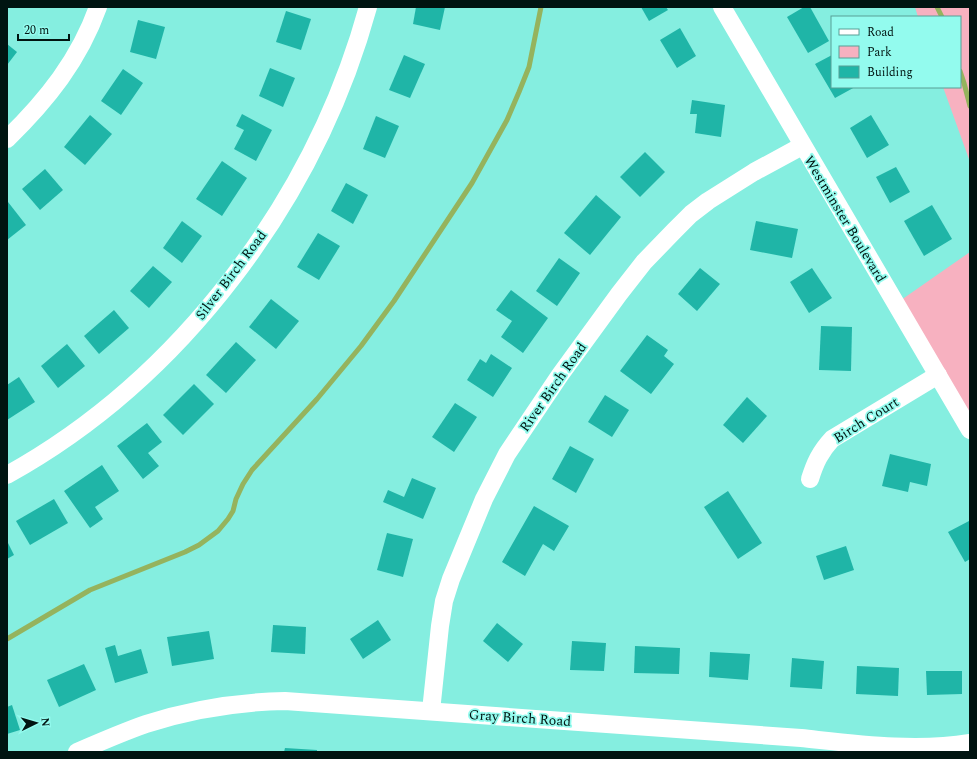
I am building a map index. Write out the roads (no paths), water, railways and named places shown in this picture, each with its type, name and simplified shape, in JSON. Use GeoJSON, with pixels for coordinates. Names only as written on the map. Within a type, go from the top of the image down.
{"type":"FeatureCollection","features":[{"type":"Feature","properties":{"kind":"street"},"geometry":{"type":"LineString","coordinates":[[7,139],[46,98],[60,79],[82,43],[98,7]]}},
{"type":"Feature","properties":{"kind":"street","name":"Silver Birch Road"},"geometry":{"type":"LineString","coordinates":[[7,475],[46,452],[82,427],[118,399],[198,320],[229,282],[271,223],[309,158],[342,83],[368,7]]}},
{"type":"Feature","properties":{"kind":"street","name":"Westminster Boulevard"},"geometry":{"type":"LineString","coordinates":[[722,7],[802,146],[970,430]]}},
{"type":"Feature","properties":{"kind":"street","name":"River Birch Road"},"geometry":{"type":"LineString","coordinates":[[431,711],[444,601],[451,579],[484,499],[507,454],[560,375],[619,294],[644,262],[674,230],[708,200],[754,172],[802,146]]}},
{"type":"Feature","properties":{"kind":"street","name":"Birch Court"},"geometry":{"type":"LineString","coordinates":[[810,479],[815,462],[822,450],[832,439],[938,374]]}},
{"type":"Feature","properties":{"kind":"street","name":"Gray Birch Road"},"geometry":{"type":"LineString","coordinates":[[77,752],[145,724],[179,715],[225,705],[285,701],[431,711],[800,745],[881,746],[955,745],[970,743]]}},
{"type":"Feature","properties":{"kind":"waterway"},"geometry":{"type":"LineString","coordinates":[[7,639],[90,590],[185,552],[199,545],[218,531],[233,511],[236,499],[252,470],[317,399],[361,346],[394,301],[472,183],[507,120],[529,67],[541,7]]}},
{"type":"Feature","properties":{"kind":"waterway"},"geometry":{"type":"LineString","coordinates":[[937,7],[942,16]]}},
{"type":"Feature","properties":{"kind":"waterway"},"geometry":{"type":"LineString","coordinates":[[961,74],[970,106]]}}]}
